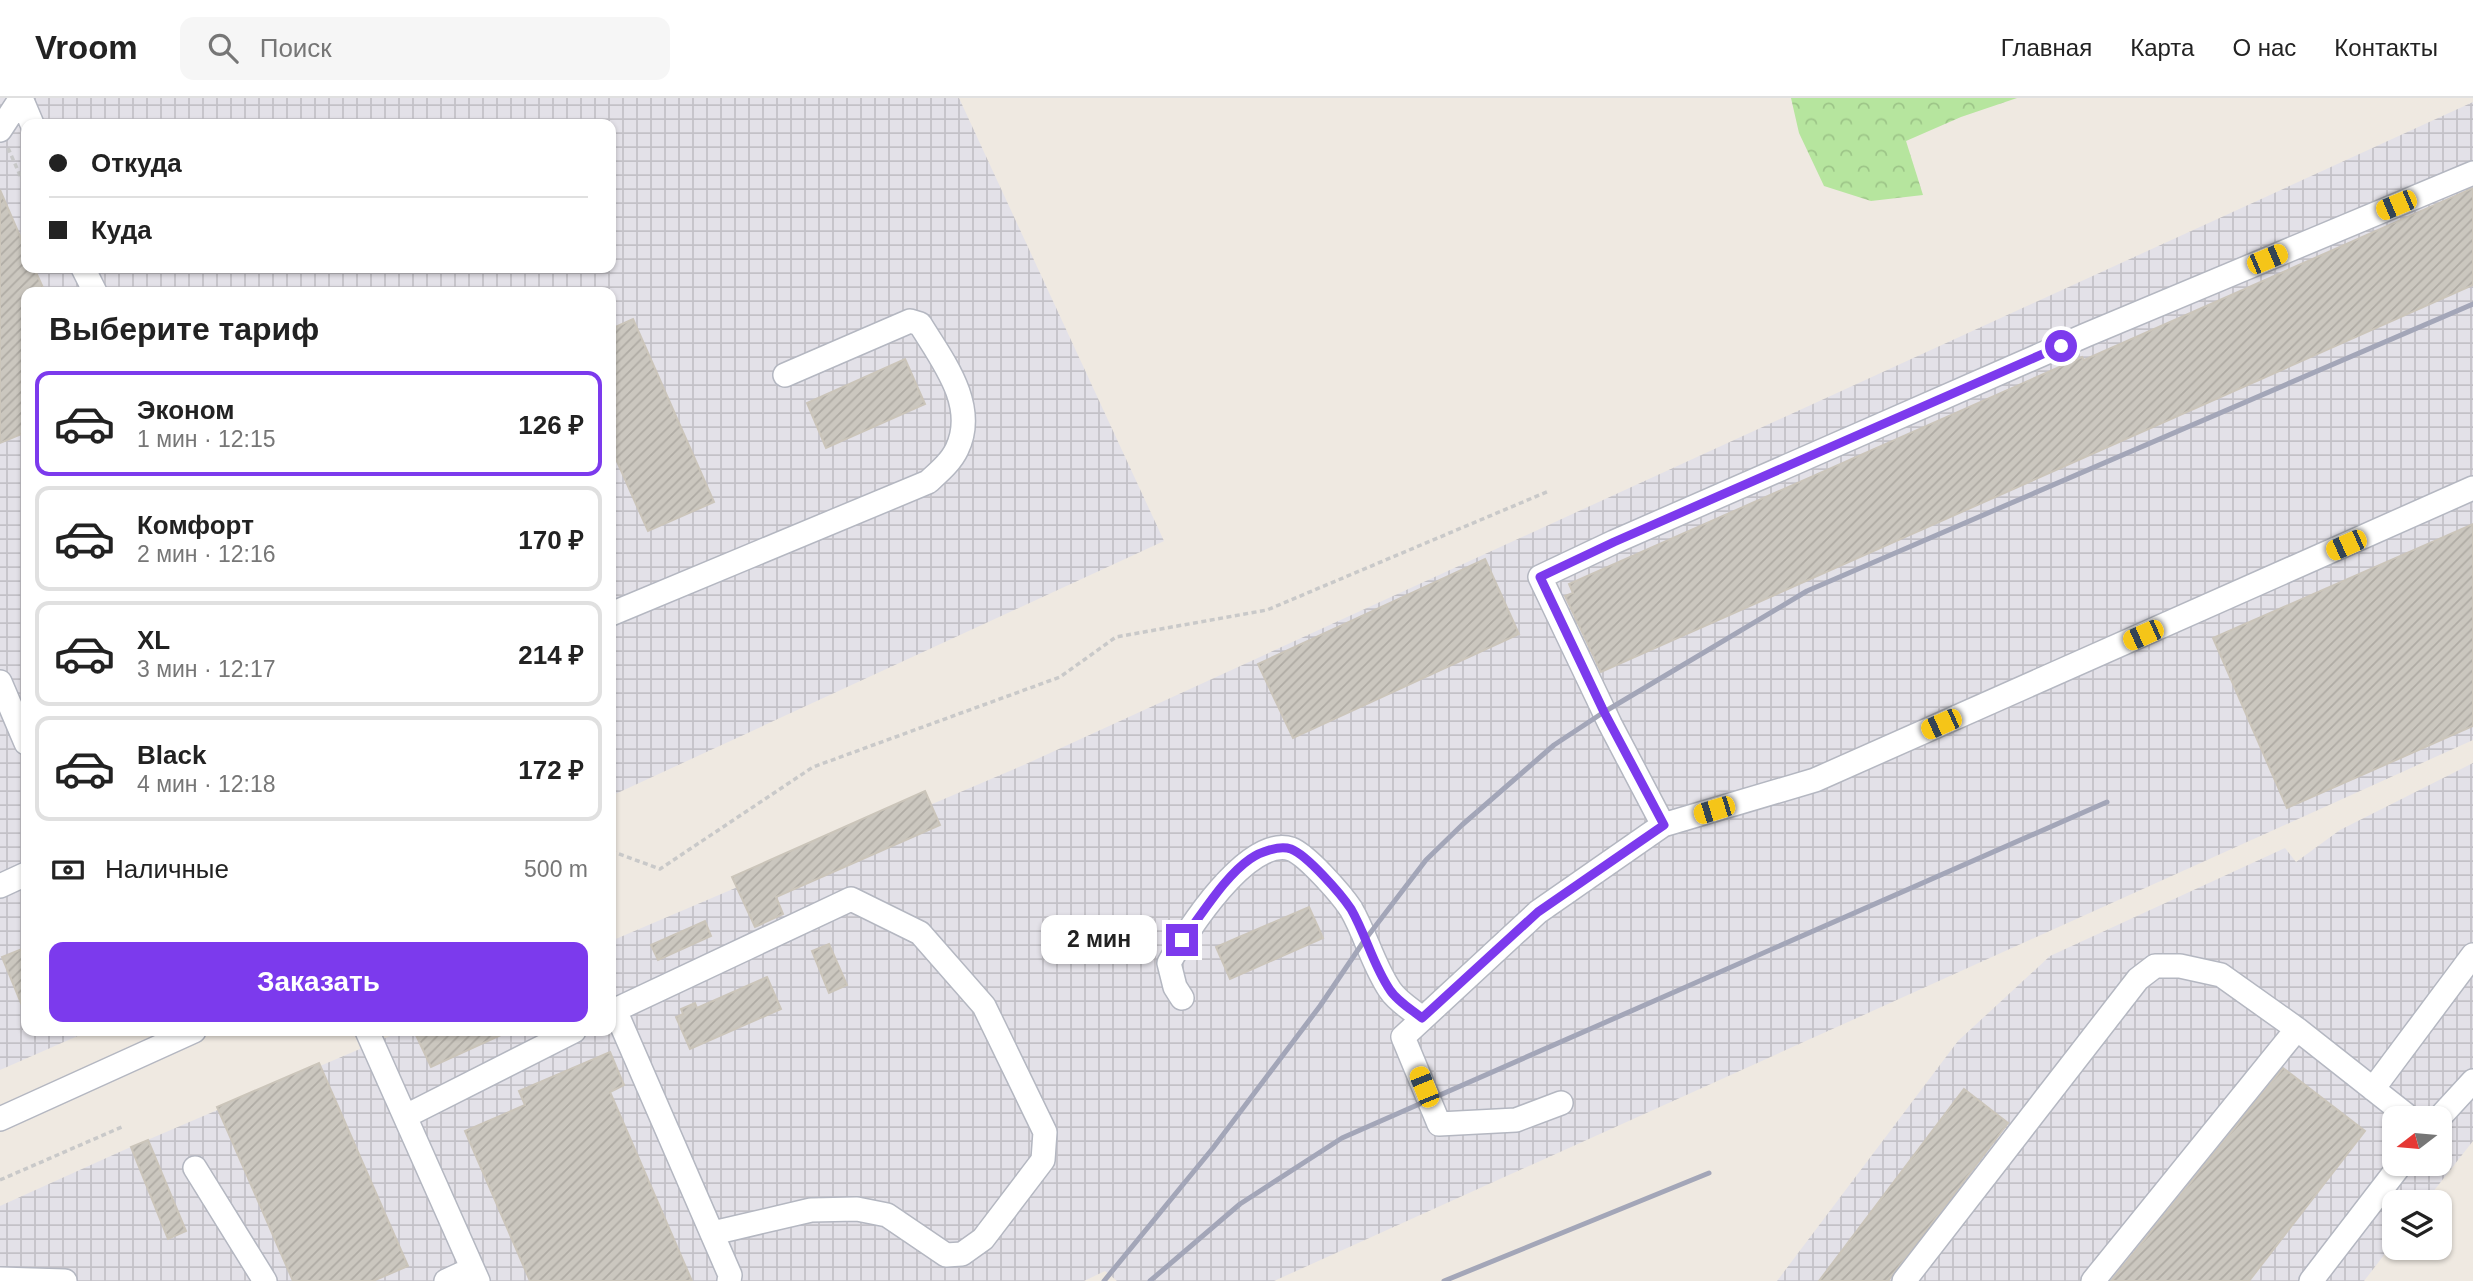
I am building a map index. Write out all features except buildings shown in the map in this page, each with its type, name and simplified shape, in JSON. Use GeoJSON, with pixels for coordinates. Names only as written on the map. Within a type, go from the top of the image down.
{"type":"FeatureCollection","features":[{"type":"Feature","properties":{"kind":"street"},"geometry":{"type":"LineString","coordinates":[[21,98],[30,119]]}},
{"type":"Feature","properties":{"kind":"street"},"geometry":{"type":"LineString","coordinates":[[0,130],[21,98]]}},
{"type":"Feature","properties":{"kind":"street"},"geometry":{"type":"LineString","coordinates":[[1664,825],[1604,712],[1540,577],[2086,335],[2473,173]]}},
{"type":"Feature","properties":{"kind":"street"},"geometry":{"type":"LineString","coordinates":[[616,612],[928,482],[947,464],[957,449],[963,410],[954,381],[920,324],[910,321],[785,375]]}},
{"type":"Feature","properties":{"kind":"street"},"geometry":{"type":"LineString","coordinates":[[1561,1102],[1516,1120],[1439,1124],[1403,1038],[1538,912],[1664,825],[1815,780],[2473,488]]}},
{"type":"Feature","properties":{"kind":"street"},"geometry":{"type":"LineString","coordinates":[[0,682],[21,731]]}},
{"type":"Feature","properties":{"kind":"street"},"geometry":{"type":"LineString","coordinates":[[1182,998],[1175,988],[1169,963],[1182,940],[1235,871],[1252,857],[1277,848],[1290,849],[1302,856],[1334,886],[1351,910],[1391,993],[1422,1018]]}},
{"type":"Feature","properties":{"kind":"street"},"geometry":{"type":"LineString","coordinates":[[0,886],[21,876]]}},
{"type":"Feature","properties":{"kind":"street"},"geometry":{"type":"LineString","coordinates":[[616,1010],[851,899],[920,933],[985,1006],[1045,1132],[1043,1160],[984,1239],[962,1254],[946,1255],[887,1215],[857,1209],[811,1210],[713,1233]]}},
{"type":"Feature","properties":{"kind":"street"},"geometry":{"type":"LineString","coordinates":[[2373,1089],[2473,955]]}},
{"type":"Feature","properties":{"kind":"street"},"geometry":{"type":"LineString","coordinates":[[1905,1281],[2138,979],[2155,967],[2180,966],[2221,975],[2297,1029],[2395,1106]]}},
{"type":"Feature","properties":{"kind":"street"},"geometry":{"type":"LineString","coordinates":[[616,1018],[713,1233],[730,1275],[729,1281]]}},
{"type":"Feature","properties":{"kind":"street"},"geometry":{"type":"LineString","coordinates":[[2093,1281],[2297,1029]]}},
{"type":"Feature","properties":{"kind":"street"},"geometry":{"type":"LineString","coordinates":[[0,1119],[183,1036]]}},
{"type":"Feature","properties":{"kind":"street"},"geometry":{"type":"LineString","coordinates":[[369,1036],[475,1275],[446,1281]]}},
{"type":"Feature","properties":{"kind":"street"},"geometry":{"type":"LineString","coordinates":[[406,1116],[564,1036]]}},
{"type":"Feature","properties":{"kind":"street"},"geometry":{"type":"LineString","coordinates":[[2450,1106],[2473,1081]]}},
{"type":"Feature","properties":{"kind":"street"},"geometry":{"type":"LineString","coordinates":[[195,1168],[265,1281]]}},
{"type":"Feature","properties":{"kind":"street"},"geometry":{"type":"LineString","coordinates":[[2311,1281],[2392,1176]]}},
{"type":"Feature","properties":{"kind":"street"},"geometry":{"type":"LineString","coordinates":[[0,1279],[65,1281]]}},
{"type":"Feature","properties":{"kind":"path"},"geometry":{"type":"LineString","coordinates":[[0,130],[21,178]]}},
{"type":"Feature","properties":{"kind":"path"},"geometry":{"type":"LineString","coordinates":[[616,853],[660,869],[813,767],[1060,677],[1116,637],[1267,610],[1549,491]]}},
{"type":"Feature","properties":{"kind":"path"},"geometry":{"type":"LineString","coordinates":[[0,1180],[124,1126]]}},
{"type":"Feature","properties":{"kind":"shaded area"},"geometry":{"type":"Polygon","coordinates":[[[0,98],[959,98],[1164,541],[616,794],[616,287],[21,287],[21,1036],[78,1036],[0,1070],[0,98]]]}},
{"type":"Feature","properties":{"kind":"shaded area"},"geometry":{"type":"Polygon","coordinates":[[[2473,102],[2473,740],[1274,1281],[1117,1281],[1105,1271],[1084,1281],[0,1281],[0,1206],[390,1036],[616,1036],[616,939],[1026,764],[2473,102]]]}},
{"type":"Feature","properties":{"kind":"shaded area"},"geometry":{"type":"Polygon","coordinates":[[[2473,763],[2473,1141],[2452,1168],[2452,1106],[2382,1106],[2382,1176],[2445,1176],[2434,1190],[2382,1190],[2382,1258],[2364,1281],[1777,1281],[1958,1041],[2050,956],[2285,848],[2296,862],[2340,830],[2473,763]]]}},
{"type":"Feature","properties":{"kind":"green space"},"geometry":{"type":"Polygon","coordinates":[[[1791,98],[2017,98],[1961,117],[1906,141],[1923,195],[1871,201],[1824,186],[1799,133],[1791,98]]]}},
{"type":"Feature","properties":{"kind":"railway"},"geometry":{"type":"LineString","coordinates":[[1104,1281],[1213,1148],[1426,860],[1554,745],[1604,712],[1807,591],[2473,304]]}},
{"type":"Feature","properties":{"kind":"railway"},"geometry":{"type":"LineString","coordinates":[[1150,1281],[1240,1204],[1342,1138],[2107,802]]}},
{"type":"Feature","properties":{"kind":"railway"},"geometry":{"type":"LineString","coordinates":[[1444,1281],[1709,1173]]}},
{"type":"Feature","properties":{"kind":"route"},"geometry":{"type":"LineString","coordinates":[[1182,940],[1235,871],[1252,857],[1277,848],[1290,849],[1302,856],[1334,886],[1351,910],[1391,993],[1422,1018],[1538,912],[1664,825],[1604,712],[1540,577],[2061,346]]}}]}
